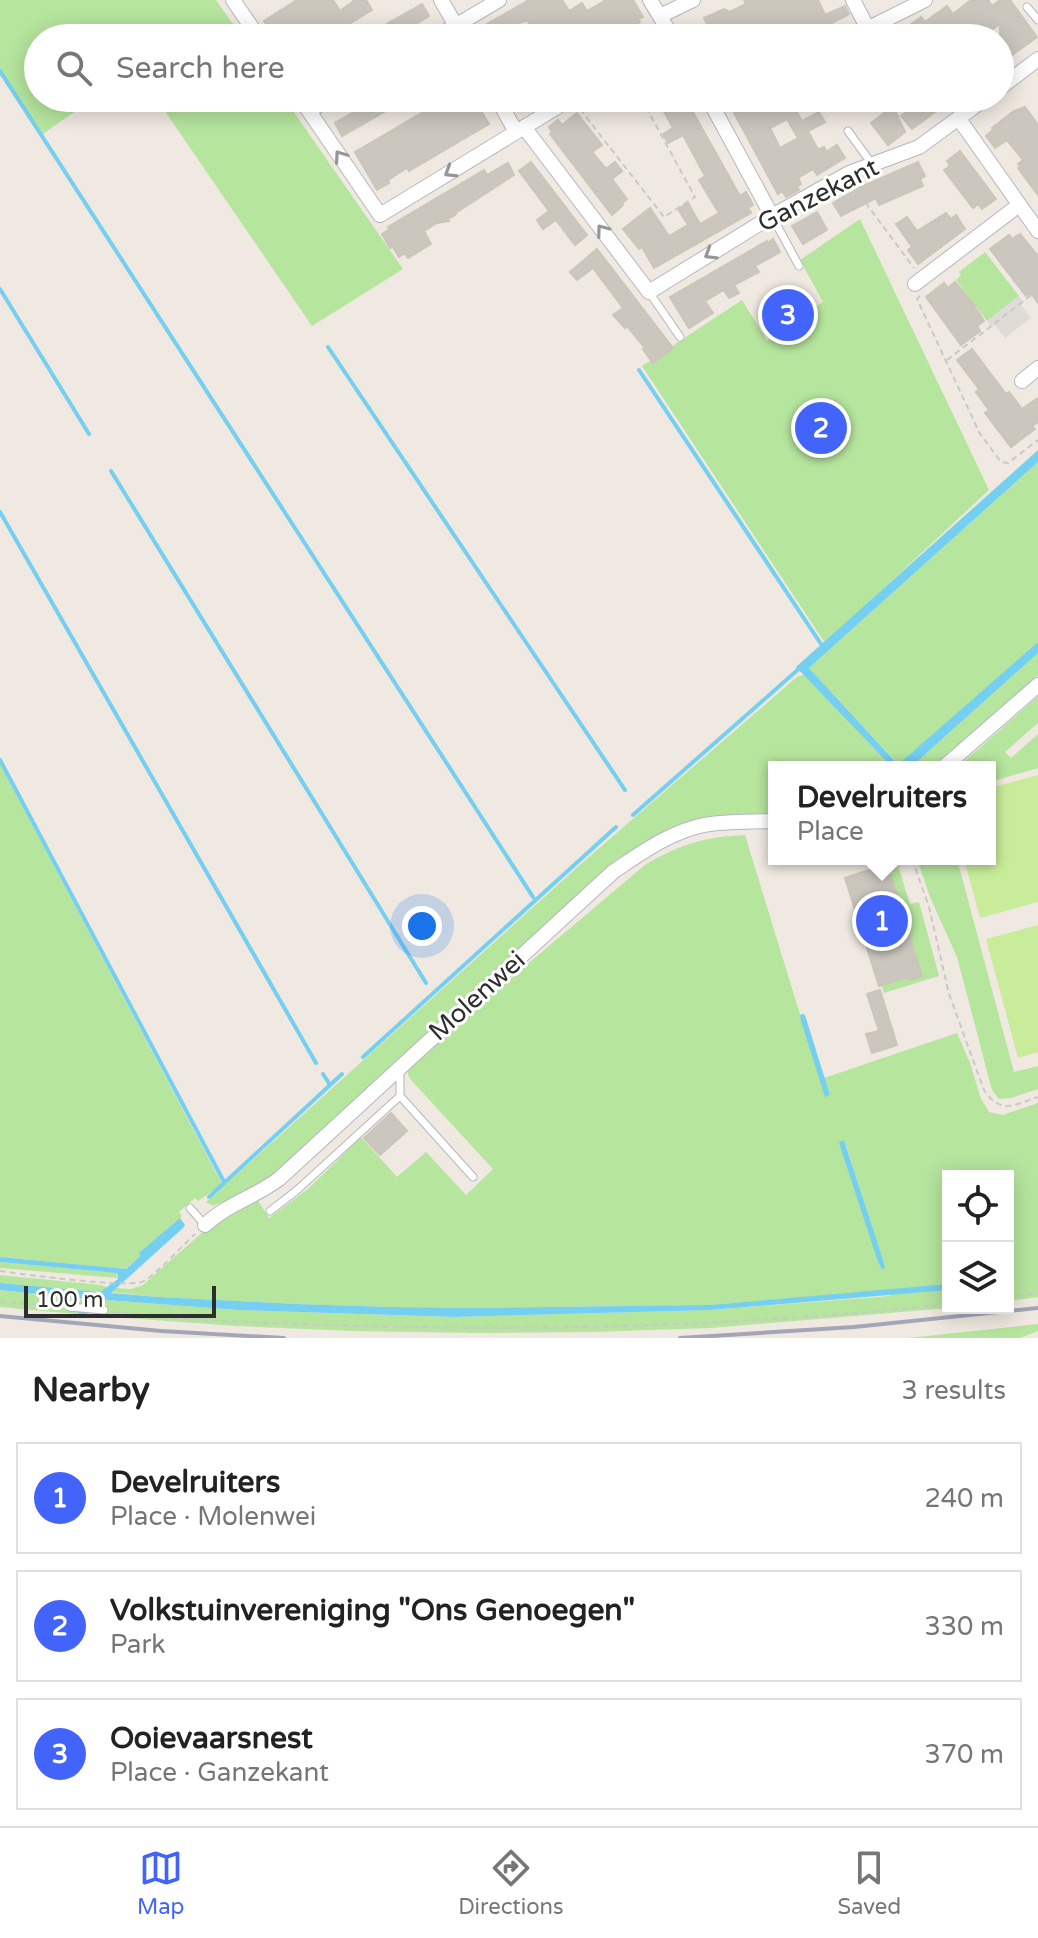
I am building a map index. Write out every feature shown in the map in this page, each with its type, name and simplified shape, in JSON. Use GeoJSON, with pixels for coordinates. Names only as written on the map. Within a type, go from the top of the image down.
{"type":"FeatureCollection","features":[{"type":"Feature","properties":{"kind":"street"},"geometry":{"type":"LineString","coordinates":[[234,0],[250,24]]}},
{"type":"Feature","properties":{"kind":"street"},"geometry":{"type":"LineString","coordinates":[[441,0],[455,24]]}},
{"type":"Feature","properties":{"kind":"street"},"geometry":{"type":"LineString","coordinates":[[470,24],[499,0]]}},
{"type":"Feature","properties":{"kind":"street"},"geometry":{"type":"LineString","coordinates":[[650,0],[665,24]]}},
{"type":"Feature","properties":{"kind":"street"},"geometry":{"type":"LineString","coordinates":[[660,16],[693,0]]}},
{"type":"Feature","properties":{"kind":"street"},"geometry":{"type":"LineString","coordinates":[[853,0],[865,24]]}},
{"type":"Feature","properties":{"kind":"street"},"geometry":{"type":"LineString","coordinates":[[878,24],[925,0]]}},
{"type":"Feature","properties":{"kind":"street"},"geometry":{"type":"LineString","coordinates":[[1014,77],[1038,59]]}},
{"type":"Feature","properties":{"kind":"street"},"geometry":{"type":"LineString","coordinates":[[309,112],[380,215],[549,112]]}},
{"type":"Feature","properties":{"kind":"street"},"geometry":{"type":"LineString","coordinates":[[507,112],[649,292]]}},
{"type":"Feature","properties":{"kind":"street"},"geometry":{"type":"LineString","coordinates":[[720,112],[772,216]]}},
{"type":"Feature","properties":{"kind":"street","name":"Ganzekant"},"geometry":{"type":"LineString","coordinates":[[649,292],[772,216],[849,173],[919,147],[968,112]]}},
{"type":"Feature","properties":{"kind":"street"},"geometry":{"type":"LineString","coordinates":[[959,119],[1038,231]]}},
{"type":"Feature","properties":{"kind":"street"},"geometry":{"type":"LineString","coordinates":[[915,284],[1019,205]]}},
{"type":"Feature","properties":{"kind":"street"},"geometry":{"type":"LineString","coordinates":[[1022,381],[1038,368]]}},
{"type":"Feature","properties":{"kind":"street"},"geometry":{"type":"LineString","coordinates":[[951,761],[1038,685]]}},
{"type":"Feature","properties":{"kind":"street","name":"Molenwei"},"geometry":{"type":"LineString","coordinates":[[205,1225],[218,1213],[279,1179],[614,871],[673,835],[706,825],[768,821]]}},
{"type":"Feature","properties":{"kind":"lane"},"geometry":{"type":"LineString","coordinates":[[1027,7],[1038,20]]}},
{"type":"Feature","properties":{"kind":"lane"},"geometry":{"type":"LineString","coordinates":[[848,131],[872,164]]}},
{"type":"Feature","properties":{"kind":"lane"},"geometry":{"type":"LineString","coordinates":[[772,216],[799,266]]}},
{"type":"Feature","properties":{"kind":"lane"},"geometry":{"type":"LineString","coordinates":[[649,292],[680,337]]}},
{"type":"Feature","properties":{"kind":"lane"},"geometry":{"type":"LineString","coordinates":[[398,1068],[400,1096],[473,1177]]}},
{"type":"Feature","properties":{"kind":"lane"},"geometry":{"type":"LineString","coordinates":[[270,1211],[400,1096]]}},
{"type":"Feature","properties":{"kind":"lane"},"geometry":{"type":"LineString","coordinates":[[190,1208],[205,1225]]}},
{"type":"Feature","properties":{"kind":"lane"},"geometry":{"type":"LineString","coordinates":[[70,1307],[104,1310]]}},
{"type":"Feature","properties":{"kind":"path"},"geometry":{"type":"LineString","coordinates":[[583,112],[664,217],[695,197],[649,112]]}},
{"type":"Feature","properties":{"kind":"path"},"geometry":{"type":"LineString","coordinates":[[849,173],[865,202],[918,275],[911,279],[922,295],[917,299],[980,434],[1001,462],[1008,463],[1038,440]]}},
{"type":"Feature","properties":{"kind":"path"},"geometry":{"type":"LineString","coordinates":[[946,361],[1038,290]]}},
{"type":"Feature","properties":{"kind":"path"},"geometry":{"type":"LineString","coordinates":[[914,865],[929,907],[949,994],[984,1090],[1000,1106],[1038,1097]]}},
{"type":"Feature","properties":{"kind":"path"},"geometry":{"type":"LineString","coordinates":[[0,1271],[132,1284],[144,1281],[205,1225]]}},
{"type":"Feature","properties":{"kind":"path"},"geometry":{"type":"LineString","coordinates":[[1014,1296],[1038,1293]]}},
{"type":"Feature","properties":{"kind":"path"},"geometry":{"type":"LineString","coordinates":[[0,1302],[70,1307]]}},
{"type":"Feature","properties":{"kind":"path"},"geometry":{"type":"LineString","coordinates":[[104,1310],[153,1317],[352,1326],[577,1328],[711,1323],[942,1305]]}},
{"type":"Feature","properties":{"kind":"green space"},"geometry":{"type":"Polygon","coordinates":[[[0,0],[216,0],[233,24],[24,24],[24,112],[0,75],[0,0]]]}},
{"type":"Feature","properties":{"kind":"green space"},"geometry":{"type":"Polygon","coordinates":[[[24,112],[74,112],[40,136],[24,112]]]}},
{"type":"Feature","properties":{"kind":"green space"},"geometry":{"type":"Polygon","coordinates":[[[166,112],[294,112],[403,269],[312,326],[166,112]]]}},
{"type":"Feature","properties":{"kind":"green space"},"geometry":{"type":"Polygon","coordinates":[[[860,219],[989,490],[825,643],[642,366],[742,300],[767,341],[823,302],[800,260],[860,219]]]}},
{"type":"Feature","properties":{"kind":"green space"},"geometry":{"type":"Polygon","coordinates":[[[985,252],[1019,296],[987,321],[956,280],[961,275],[959,272],[985,252]]]}},
{"type":"Feature","properties":{"kind":"green space"},"geometry":{"type":"Polygon","coordinates":[[[1038,462],[1038,642],[903,761],[895,761],[809,668],[1038,462]]]}},
{"type":"Feature","properties":{"kind":"green space"},"geometry":{"type":"Polygon","coordinates":[[[1038,653],[1038,675],[939,761],[918,761],[1038,653]]]}},
{"type":"Feature","properties":{"kind":"green space"},"geometry":{"type":"Polygon","coordinates":[[[805,675],[886,761],[768,761],[768,816],[679,827],[641,844],[614,864],[264,1185],[213,1206],[206,1202],[582,863],[798,676],[805,675]]]}},
{"type":"Feature","properties":{"kind":"green space"},"geometry":{"type":"Polygon","coordinates":[[[1038,696],[1038,723],[1005,752],[1011,758],[1038,734],[1038,768],[996,780],[996,761],[965,761],[1038,696]]]}},
{"type":"Feature","properties":{"kind":"green space"},"geometry":{"type":"Polygon","coordinates":[[[0,764],[221,1182],[221,1185],[198,1201],[195,1198],[179,1212],[182,1216],[125,1269],[0,1257],[0,764]]]}},
{"type":"Feature","properties":{"kind":"green space"},"geometry":{"type":"Polygon","coordinates":[[[1038,775],[1038,902],[980,918],[966,865],[996,865],[996,786],[1038,775]]]}},
{"type":"Feature","properties":{"kind":"green space"},"geometry":{"type":"Polygon","coordinates":[[[745,835],[825,1096],[830,1095],[824,1078],[957,1033],[981,1099],[989,1112],[1003,1115],[1038,1103],[1038,1297],[1014,1300],[1014,1170],[942,1170],[942,1309],[711,1328],[476,1333],[236,1326],[86,1315],[103,1314],[104,1307],[98,1306],[106,1300],[238,1310],[455,1317],[710,1310],[890,1296],[889,1290],[710,1305],[478,1308],[296,1304],[110,1292],[115,1288],[131,1289],[143,1285],[214,1222],[257,1199],[269,1218],[308,1189],[361,1137],[397,1177],[426,1152],[466,1195],[493,1169],[412,1081],[406,1067],[646,864],[671,851],[705,840],[745,835]],[[839,1142],[859,1200],[872,1227],[846,1145],[839,1142]]]}},
{"type":"Feature","properties":{"kind":"green space"},"geometry":{"type":"Polygon","coordinates":[[[884,865],[898,865],[910,904],[919,902],[939,976],[884,993],[849,884],[885,871],[884,865]]]}},
{"type":"Feature","properties":{"kind":"green space"},"geometry":{"type":"Polygon","coordinates":[[[919,865],[959,865],[1014,1072],[1038,1066],[1038,1089],[999,1099],[992,1090],[957,957],[919,865]]]}},
{"type":"Feature","properties":{"kind":"green space"},"geometry":{"type":"Polygon","coordinates":[[[1038,925],[1038,1052],[1018,1058],[986,939],[1038,925]]]}},
{"type":"Feature","properties":{"kind":"green space"},"geometry":{"type":"Polygon","coordinates":[[[0,1262],[116,1273],[118,1278],[0,1268],[0,1262]]]}},
{"type":"Feature","properties":{"kind":"green space"},"geometry":{"type":"Polygon","coordinates":[[[0,1275],[107,1287],[100,1292],[0,1283],[0,1275]]]}},
{"type":"Feature","properties":{"kind":"green space"},"geometry":{"type":"Polygon","coordinates":[[[0,1290],[86,1299],[89,1303],[71,1304],[70,1311],[79,1312],[76,1314],[0,1307],[0,1290]]]}},
{"type":"Feature","properties":{"kind":"green space"},"geometry":{"type":"Polygon","coordinates":[[[1038,1324],[1038,1331],[1020,1338],[908,1338],[1038,1324]]]}},
{"type":"Feature","properties":{"kind":"shaded area"},"geometry":{"type":"Polygon","coordinates":[[[1019,296],[1023,302],[1021,305],[1031,318],[1005,338],[995,325],[992,327],[987,321],[1019,296]]]}},
{"type":"Feature","properties":{"kind":"water"},"geometry":{"type":"Polygon","coordinates":[[[1038,450],[1038,462],[809,668],[895,761],[886,761],[796,667],[1038,450]]]}},
{"type":"Feature","properties":{"kind":"water"},"geometry":{"type":"Polygon","coordinates":[[[1038,642],[1038,653],[918,761],[902,761],[1038,642]]]}},
{"type":"Feature","properties":{"kind":"water"},"geometry":{"type":"Polygon","coordinates":[[[803,1014],[830,1095],[825,1097],[801,1021],[800,1015],[803,1014]]]}},
{"type":"Feature","properties":{"kind":"water"},"geometry":{"type":"Polygon","coordinates":[[[844,1140],[883,1260],[885,1268],[882,1269],[840,1146],[839,1142],[844,1140]]]}},
{"type":"Feature","properties":{"kind":"water"},"geometry":{"type":"Polygon","coordinates":[[[180,1218],[185,1225],[183,1228],[111,1293],[296,1304],[478,1308],[710,1305],[942,1285],[942,1291],[710,1310],[455,1317],[238,1310],[106,1300],[59,1338],[50,1338],[89,1303],[86,1299],[0,1290],[0,1283],[100,1292],[118,1279],[118,1275],[0,1262],[0,1257],[126,1269],[140,1256],[139,1253],[180,1218]]]}},
{"type":"Feature","properties":{"kind":"pier"},"geometry":{"type":"Polygon","coordinates":[[[71,1314],[92,1316],[66,1338],[46,1338],[71,1314]]]}},
{"type":"Feature","properties":{"kind":"building"},"geometry":{"type":"Polygon","coordinates":[[[297,0],[333,0],[340,11],[355,0],[366,0],[372,10],[349,24],[266,24],[264,21],[297,0]]]}},
{"type":"Feature","properties":{"kind":"building"},"geometry":{"type":"Polygon","coordinates":[[[529,0],[562,0],[569,11],[582,3],[587,11],[606,0],[633,0],[643,17],[637,24],[529,24],[527,20],[517,24],[487,24],[529,0]]]}},
{"type":"Feature","properties":{"kind":"building"},"geometry":{"type":"Polygon","coordinates":[[[744,0],[818,0],[825,15],[845,6],[849,14],[830,24],[707,24],[704,18],[724,9],[730,12],[746,4],[744,0]]]}},
{"type":"Feature","properties":{"kind":"building"},"geometry":{"type":"Polygon","coordinates":[[[971,0],[988,0],[992,6],[1000,0],[1010,0],[1037,37],[1014,54],[1014,24],[912,24],[921,17],[925,22],[947,6],[953,14],[971,0]]]}},
{"type":"Feature","properties":{"kind":"building"},"geometry":{"type":"Polygon","coordinates":[[[422,4],[429,16],[416,24],[387,24],[422,4]]]}},
{"type":"Feature","properties":{"kind":"building"},"geometry":{"type":"Polygon","coordinates":[[[1025,107],[1038,125],[1038,195],[1018,168],[1023,160],[1007,140],[995,148],[986,136],[1014,111],[1025,107]]]}},
{"type":"Feature","properties":{"kind":"building"},"geometry":{"type":"Polygon","coordinates":[[[354,112],[384,112],[342,136],[335,123],[354,112]]]}},
{"type":"Feature","properties":{"kind":"building"},"geometry":{"type":"Polygon","coordinates":[[[423,112],[482,112],[489,124],[409,171],[407,168],[377,190],[355,152],[423,112]]]}},
{"type":"Feature","properties":{"kind":"building"},"geometry":{"type":"Polygon","coordinates":[[[664,112],[693,112],[740,196],[746,192],[753,205],[748,208],[751,213],[654,268],[642,247],[639,249],[623,229],[650,208],[669,236],[688,225],[678,209],[688,203],[700,224],[719,213],[699,180],[705,176],[683,135],[668,143],[663,134],[673,128],[664,112]]]}},
{"type":"Feature","properties":{"kind":"building"},"geometry":{"type":"Polygon","coordinates":[[[797,112],[802,121],[819,112],[825,122],[808,131],[818,150],[824,147],[826,152],[837,145],[845,158],[817,175],[813,169],[798,178],[801,184],[797,187],[799,190],[786,197],[782,191],[778,194],[734,113],[797,112]],[[787,119],[770,128],[780,148],[798,138],[787,119]]]}},
{"type":"Feature","properties":{"kind":"building"},"geometry":{"type":"Polygon","coordinates":[[[885,112],[896,112],[905,132],[888,145],[871,123],[885,112]]]}},
{"type":"Feature","properties":{"kind":"building"},"geometry":{"type":"Polygon","coordinates":[[[906,112],[935,112],[912,129],[901,116],[906,112]]]}},
{"type":"Feature","properties":{"kind":"building"},"geometry":{"type":"Polygon","coordinates":[[[577,113],[602,145],[592,152],[606,169],[615,162],[622,171],[612,179],[627,199],[612,215],[550,134],[549,127],[558,120],[562,125],[577,113]]]}},
{"type":"Feature","properties":{"kind":"building"},"geometry":{"type":"Polygon","coordinates":[[[960,151],[996,199],[982,209],[978,204],[973,208],[944,170],[950,166],[947,161],[960,151]]]}},
{"type":"Feature","properties":{"kind":"building"},"geometry":{"type":"Polygon","coordinates":[[[531,162],[587,235],[575,245],[556,220],[543,229],[537,220],[549,211],[519,171],[531,162]]]}},
{"type":"Feature","properties":{"kind":"building"},"geometry":{"type":"Polygon","coordinates":[[[918,162],[925,176],[920,179],[923,186],[879,205],[876,198],[841,216],[833,203],[861,187],[918,162]]]}},
{"type":"Feature","properties":{"kind":"building"},"geometry":{"type":"Polygon","coordinates":[[[508,163],[514,175],[457,212],[449,221],[437,223],[424,231],[431,244],[408,258],[404,253],[399,257],[393,247],[390,248],[382,234],[390,229],[388,227],[484,170],[487,175],[508,163]]]}},
{"type":"Feature","properties":{"kind":"building"},"geometry":{"type":"Polygon","coordinates":[[[817,212],[827,230],[803,244],[792,226],[817,212]]]}},
{"type":"Feature","properties":{"kind":"building"},"geometry":{"type":"Polygon","coordinates":[[[946,213],[951,219],[956,215],[965,229],[918,264],[908,250],[912,247],[896,224],[907,217],[917,231],[946,213]]]}},
{"type":"Feature","properties":{"kind":"building"},"geometry":{"type":"Polygon","coordinates":[[[1020,234],[1038,256],[1038,303],[1031,293],[1026,296],[990,249],[1009,235],[1012,239],[1020,234]]]}},
{"type":"Feature","properties":{"kind":"building"},"geometry":{"type":"Polygon","coordinates":[[[773,239],[780,252],[755,266],[759,272],[734,285],[739,293],[729,298],[724,290],[705,301],[713,313],[689,328],[670,297],[773,239]]]}},
{"type":"Feature","properties":{"kind":"building"},"geometry":{"type":"Polygon","coordinates":[[[597,249],[673,348],[653,363],[627,326],[625,328],[613,315],[623,308],[593,268],[577,280],[570,272],[597,249]]]}},
{"type":"Feature","properties":{"kind":"building"},"geometry":{"type":"Polygon","coordinates":[[[955,282],[984,321],[977,326],[980,331],[961,345],[926,297],[944,283],[948,288],[955,282]]]}},
{"type":"Feature","properties":{"kind":"building"},"geometry":{"type":"Polygon","coordinates":[[[788,296],[795,308],[799,305],[808,322],[784,336],[767,307],[788,296]]]}},
{"type":"Feature","properties":{"kind":"building"},"geometry":{"type":"Polygon","coordinates":[[[972,349],[1006,394],[1009,392],[1022,409],[1038,398],[1038,422],[1032,426],[1035,429],[1011,447],[985,413],[989,410],[976,392],[979,389],[957,360],[972,349]]]}},
{"type":"Feature","properties":{"kind":"building"},"geometry":{"type":"Polygon","coordinates":[[[836,400],[841,410],[830,416],[825,406],[836,400]]]}},
{"type":"Feature","properties":{"kind":"building"},"geometry":{"type":"Polygon","coordinates":[[[887,865],[922,976],[879,986],[845,878],[887,865]]]}},
{"type":"Feature","properties":{"kind":"building"},"geometry":{"type":"Polygon","coordinates":[[[880,990],[897,1045],[872,1053],[866,1034],[879,1031],[867,994],[880,990]]]}},
{"type":"Feature","properties":{"kind":"building"},"geometry":{"type":"Polygon","coordinates":[[[391,1113],[407,1131],[380,1155],[364,1138],[391,1113]]]}},
{"type":"Feature","properties":{"kind":"waterway"},"geometry":{"type":"LineString","coordinates":[[0,71],[24,108]]}},
{"type":"Feature","properties":{"kind":"waterway"},"geometry":{"type":"LineString","coordinates":[[26,112],[533,897]]}},
{"type":"Feature","properties":{"kind":"waterway"},"geometry":{"type":"LineString","coordinates":[[0,289],[89,434]]}},
{"type":"Feature","properties":{"kind":"waterway"},"geometry":{"type":"LineString","coordinates":[[328,347],[625,790]]}},
{"type":"Feature","properties":{"kind":"waterway"},"geometry":{"type":"LineString","coordinates":[[639,370],[821,644]]}},
{"type":"Feature","properties":{"kind":"waterway"},"geometry":{"type":"LineString","coordinates":[[111,471],[426,983]]}},
{"type":"Feature","properties":{"kind":"waterway"},"geometry":{"type":"LineString","coordinates":[[0,512],[316,1063]]}},
{"type":"Feature","properties":{"kind":"waterway"},"geometry":{"type":"LineString","coordinates":[[633,815],[801,667]]}},
{"type":"Feature","properties":{"kind":"waterway"},"geometry":{"type":"LineString","coordinates":[[0,760],[223,1180]]}},
{"type":"Feature","properties":{"kind":"waterway"},"geometry":{"type":"LineString","coordinates":[[363,1057],[616,827]]}},
{"type":"Feature","properties":{"kind":"waterway"},"geometry":{"type":"LineString","coordinates":[[323,1074],[330,1085]]}},
{"type":"Feature","properties":{"kind":"waterway"},"geometry":{"type":"LineString","coordinates":[[209,1197],[342,1074]]}},
{"type":"Feature","properties":{"kind":"railway"},"geometry":{"type":"LineString","coordinates":[[680,1338],[854,1327],[1038,1308]]}},
{"type":"Feature","properties":{"kind":"railway"},"geometry":{"type":"LineString","coordinates":[[0,1316],[161,1331],[284,1338]]}},
{"type":"Feature","properties":{"kind":"place","name":"Ooievaarsnest"},"geometry":{"type":"Point","coordinates":[788,315]}},
{"type":"Feature","properties":{"kind":"place","name":"Volkstuinvereniging \"Ons Genoegen\""},"geometry":{"type":"Point","coordinates":[821,428]}},
{"type":"Feature","properties":{"kind":"place","name":"Develruiters"},"geometry":{"type":"Point","coordinates":[882,921]}}]}
